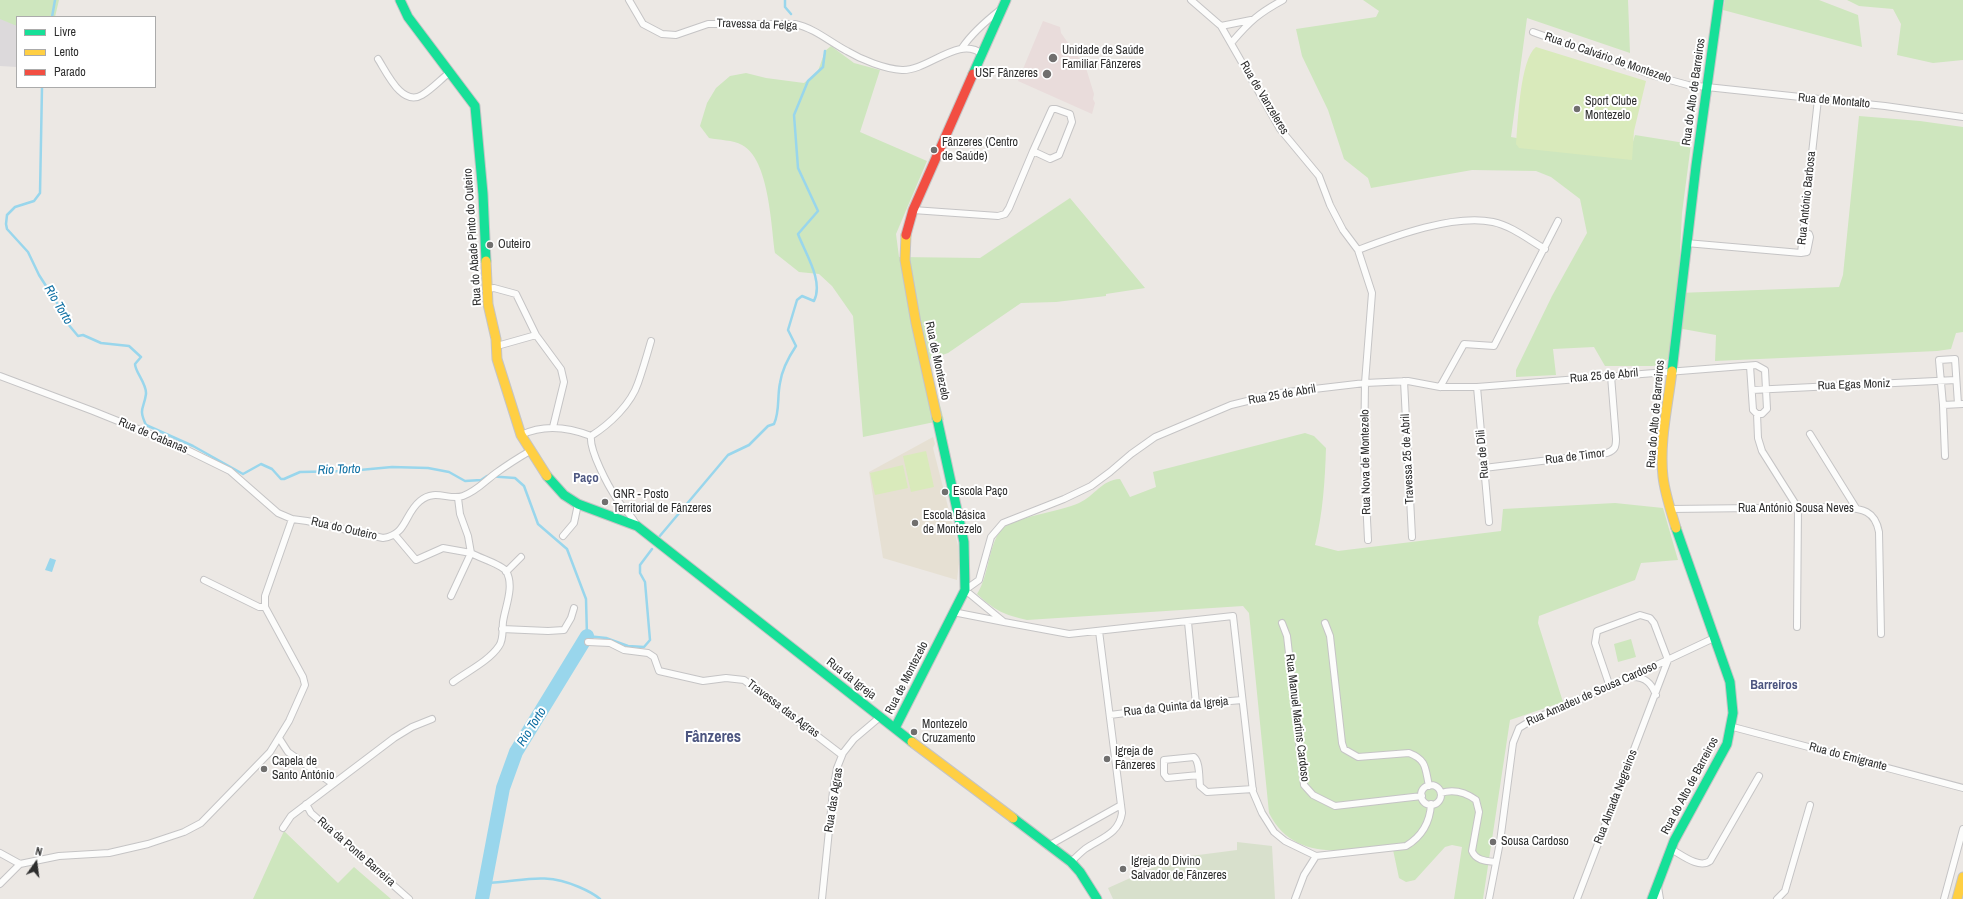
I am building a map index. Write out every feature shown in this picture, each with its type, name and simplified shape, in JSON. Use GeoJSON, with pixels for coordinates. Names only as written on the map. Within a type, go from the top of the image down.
{"type":"FeatureCollection","features":[{"type":"Feature","properties":{"kind":"street","name":"Rua do Abade Pinto do Outeiro"},"geometry":{"type":"LineString","coordinates":[[400,0],[408,17],[475,106],[483,194],[488,304],[497,346],[497,359],[521,435],[530,451],[564,495],[578,504],[637,526]]}},
{"type":"Feature","properties":{"kind":"street","name":"Travessa da Felga"},"geometry":{"type":"LineString","coordinates":[[629,0],[643,24],[662,34],[676,35],[708,24],[795,24],[806,27],[848,52],[877,64],[903,70],[962,48]]}},
{"type":"Feature","properties":{"kind":"street","name":"Rua de Vanzeleres"},"geometry":{"type":"LineString","coordinates":[[1191,0],[1222,26],[1280,129],[1319,176],[1330,205],[1343,230],[1358,250],[1372,293],[1365,383]]}},
{"type":"Feature","properties":{"kind":"street"},"geometry":{"type":"LineString","coordinates":[[1232,42],[1251,20],[1261,12],[1283,0]]}},
{"type":"Feature","properties":{"kind":"street","name":"Rua do Alto de Barreiros"},"geometry":{"type":"LineString","coordinates":[[1652,899],[1671,849],[1727,744],[1733,726],[1734,708],[1730,682],[1670,509],[1663,476],[1662,458],[1686,243],[1719,0]]}},
{"type":"Feature","properties":{"kind":"street"},"geometry":{"type":"LineString","coordinates":[[962,48],[967,40],[1004,4]]}},
{"type":"Feature","properties":{"kind":"street","name":"Rua de Montezelo"},"geometry":{"type":"LineString","coordinates":[[895,728],[965,590],[966,577],[964,542],[918,331],[905,260],[906,236],[913,210],[1004,4]]}},
{"type":"Feature","properties":{"kind":"street"},"geometry":{"type":"LineString","coordinates":[[1222,26],[1251,20]]}},
{"type":"Feature","properties":{"kind":"street","name":"Rua do Calvário de Montezelo"},"geometry":{"type":"LineString","coordinates":[[1533,32],[1655,76],[1706,88]]}},
{"type":"Feature","properties":{"kind":"street"},"geometry":{"type":"LineString","coordinates":[[962,48],[973,48],[982,54]]}},
{"type":"Feature","properties":{"kind":"street"},"geometry":{"type":"LineString","coordinates":[[378,59],[399,92],[404,96],[411,98],[421,96],[449,73]]}},
{"type":"Feature","properties":{"kind":"street","name":"Rua de Montalto"},"geometry":{"type":"LineString","coordinates":[[1706,88],[1885,106],[1963,117]]}},
{"type":"Feature","properties":{"kind":"street","name":"Rua António Barbosa"},"geometry":{"type":"LineString","coordinates":[[1686,243],[1801,253],[1818,99]]}},
{"type":"Feature","properties":{"kind":"street"},"geometry":{"type":"LineString","coordinates":[[913,210],[998,216],[1005,214],[1009,208],[1033,151],[1052,109],[1056,108],[1070,114],[1072,122],[1059,155],[1050,159],[1033,151]]}},
{"type":"Feature","properties":{"kind":"street"},"geometry":{"type":"LineString","coordinates":[[1358,250],[1396,236],[1470,220],[1494,222],[1513,230],[1545,249]]}},
{"type":"Feature","properties":{"kind":"street"},"geometry":{"type":"LineString","coordinates":[[1440,387],[1464,344],[1494,346],[1558,221]]}},
{"type":"Feature","properties":{"kind":"street"},"geometry":{"type":"LineString","coordinates":[[487,289],[494,288],[516,294],[536,335],[561,369],[564,382],[554,427]]}},
{"type":"Feature","properties":{"kind":"street"},"geometry":{"type":"LineString","coordinates":[[497,346],[536,335]]}},
{"type":"Feature","properties":{"kind":"street"},"geometry":{"type":"LineString","coordinates":[[521,435],[532,430],[554,427],[591,436],[605,427],[630,399],[638,384],[651,341]]}},
{"type":"Feature","properties":{"kind":"street"},"geometry":{"type":"LineString","coordinates":[[1943,405],[1960,404],[1956,380],[1955,359],[1939,360],[1945,456]]}},
{"type":"Feature","properties":{"kind":"street"},"geometry":{"type":"LineString","coordinates":[[1672,370],[1756,365],[1765,370],[1767,388],[1767,409],[1762,414],[1757,414]]}},
{"type":"Feature","properties":{"kind":"street"},"geometry":{"type":"LineString","coordinates":[[1750,366],[1753,410],[1757,414],[1758,438],[1762,451],[1798,508],[1797,627]]}},
{"type":"Feature","properties":{"kind":"street","name":"Rua 25 de Abril"},"geometry":{"type":"LineString","coordinates":[[965,590],[979,580],[991,537],[1003,523],[1064,499],[1091,486],[1110,472],[1130,454],[1155,438],[1231,405],[1280,393],[1365,383],[1404,381],[1440,387],[1476,387],[1672,370]]}},
{"type":"Feature","properties":{"kind":"street","name":"Rua de Cabanas"},"geometry":{"type":"LineString","coordinates":[[0,376],[175,444],[230,471],[278,513],[292,519]]}},
{"type":"Feature","properties":{"kind":"street","name":"Rua de Timor"},"geometry":{"type":"LineString","coordinates":[[1484,468],[1607,454],[1613,451],[1616,446],[1616,439],[1611,376]]}},
{"type":"Feature","properties":{"kind":"street","name":"Rua Egas Moniz"},"geometry":{"type":"LineString","coordinates":[[1752,390],[1767,388],[1956,380]]}},
{"type":"Feature","properties":{"kind":"street","name":"Travessa 25 de Abril"},"geometry":{"type":"LineString","coordinates":[[1404,381],[1412,537]]}},
{"type":"Feature","properties":{"kind":"street","name":"Rua Nova de Montezelo"},"geometry":{"type":"LineString","coordinates":[[1365,383],[1364,458],[1368,540]]}},
{"type":"Feature","properties":{"kind":"street","name":"Rua de Dili"},"geometry":{"type":"LineString","coordinates":[[1476,387],[1489,522]]}},
{"type":"Feature","properties":{"kind":"street"},"geometry":{"type":"LineString","coordinates":[[1810,434],[1856,508]]}},
{"type":"Feature","properties":{"kind":"street"},"geometry":{"type":"LineString","coordinates":[[591,436],[591,446],[604,478],[617,500],[633,517],[637,526]]}},
{"type":"Feature","properties":{"kind":"street"},"geometry":{"type":"LineString","coordinates":[[451,596],[471,553],[468,536],[460,514],[458,498],[469,494],[480,487],[496,473],[530,451]]}},
{"type":"Feature","properties":{"kind":"street","name":"Rua do Outeiro"},"geometry":{"type":"LineString","coordinates":[[292,519],[307,520],[383,538],[395,535],[406,524],[410,512],[420,500],[432,495],[445,495],[458,498]]}},
{"type":"Feature","properties":{"kind":"street"},"geometry":{"type":"LineString","coordinates":[[563,536],[574,523],[578,504]]}},
{"type":"Feature","properties":{"kind":"street","name":"Rua António Sousa Neves"},"geometry":{"type":"LineString","coordinates":[[1670,509],[1856,508],[1870,513],[1878,524],[1881,634]]}},
{"type":"Feature","properties":{"kind":"street"},"geometry":{"type":"LineString","coordinates":[[0,884],[20,864],[59,856],[109,853],[148,844],[184,832],[201,823],[270,752],[289,721],[305,685],[303,677],[265,607],[265,596],[292,519]]}},
{"type":"Feature","properties":{"kind":"street","name":"Rua da Igreja"},"geometry":{"type":"LineString","coordinates":[[637,526],[880,717],[1071,862],[1080,872],[1097,899]]}},
{"type":"Feature","properties":{"kind":"street"},"geometry":{"type":"LineString","coordinates":[[395,535],[416,560],[443,548],[471,553],[499,565],[506,572],[509,583],[508,597],[502,629],[502,640],[499,647],[486,659],[453,682]]}},
{"type":"Feature","properties":{"kind":"street"},"geometry":{"type":"LineString","coordinates":[[506,572],[521,557]]}},
{"type":"Feature","properties":{"kind":"street"},"geometry":{"type":"LineString","coordinates":[[204,580],[259,607],[265,607]]}},
{"type":"Feature","properties":{"kind":"street"},"geometry":{"type":"LineString","coordinates":[[965,590],[1004,622]]}},
{"type":"Feature","properties":{"kind":"street"},"geometry":{"type":"LineString","coordinates":[[502,629],[548,631],[564,630],[571,618],[574,608]]}},
{"type":"Feature","properties":{"kind":"street"},"geometry":{"type":"LineString","coordinates":[[954,612],[1069,634],[1233,616],[1253,789],[1262,813],[1274,832],[1285,840],[1316,856],[1406,846],[1416,840],[1422,832],[1429,818],[1431,804]]}},
{"type":"Feature","properties":{"kind":"street"},"geometry":{"type":"LineString","coordinates":[[1610,687],[1595,643],[1597,631],[1601,629],[1640,615],[1646,615],[1654,623],[1668,660]]}},
{"type":"Feature","properties":{"kind":"street"},"geometry":{"type":"LineString","coordinates":[[1188,622],[1196,704]]}},
{"type":"Feature","properties":{"kind":"street","name":"Rua Manuel Martins Cardoso"},"geometry":{"type":"LineString","coordinates":[[1282,623],[1287,636],[1304,785],[1313,796],[1335,806],[1422,796]]}},
{"type":"Feature","properties":{"kind":"street"},"geometry":{"type":"LineString","coordinates":[[1325,623],[1330,636],[1342,743],[1344,749],[1358,757],[1409,753],[1416,756],[1421,759],[1425,766],[1429,786]]}},
{"type":"Feature","properties":{"kind":"street"},"geometry":{"type":"LineString","coordinates":[[1071,862],[1084,850],[1110,835],[1119,826],[1122,813],[1099,631]]}},
{"type":"Feature","properties":{"kind":"street","name":"Rua Amadeu de Sousa Cardoso"},"geometry":{"type":"LineString","coordinates":[[1489,899],[1496,862],[1513,743],[1519,728],[1532,720],[1610,687],[1714,638]]}},
{"type":"Feature","properties":{"kind":"street","name":"Travessa das Agras"},"geometry":{"type":"LineString","coordinates":[[588,642],[610,643],[624,650],[648,653],[654,657],[658,671],[703,681],[726,678],[744,680],[842,755]]}},
{"type":"Feature","properties":{"kind":"street","name":"Rua Almada Negreiros"},"geometry":{"type":"LineString","coordinates":[[1577,899],[1656,695],[1668,660]]}},
{"type":"Feature","properties":{"kind":"street"},"geometry":{"type":"LineString","coordinates":[[1631,677],[1643,678],[1647,680],[1656,695]]}},
{"type":"Feature","properties":{"kind":"street","name":"Rua da Quinta da Igreja"},"geometry":{"type":"LineString","coordinates":[[1110,715],[1196,704],[1242,700]]}},
{"type":"Feature","properties":{"kind":"street","name":"Rua das Agras"},"geometry":{"type":"LineString","coordinates":[[822,899],[833,791],[837,768],[842,755],[854,739],[880,717]]}},
{"type":"Feature","properties":{"kind":"street"},"geometry":{"type":"LineString","coordinates":[[283,828],[291,816],[394,738],[412,727],[432,719]]}},
{"type":"Feature","properties":{"kind":"street","name":"Rua do Emigrante"},"geometry":{"type":"LineString","coordinates":[[1733,726],[1963,788]]}},
{"type":"Feature","properties":{"kind":"street"},"geometry":{"type":"LineString","coordinates":[[279,738],[288,752],[333,784]]}},
{"type":"Feature","properties":{"kind":"street"},"geometry":{"type":"LineString","coordinates":[[1199,775],[1167,778],[1164,774],[1164,760],[1194,756],[1197,762],[1199,775],[1200,786],[1207,792],[1253,789]]}},
{"type":"Feature","properties":{"kind":"street"},"geometry":{"type":"LineString","coordinates":[[1671,849],[1701,864],[1710,861],[1759,776]]}},
{"type":"Feature","properties":{"kind":"street"},"geometry":{"type":"LineString","coordinates":[[1429,786],[1438,787],[1441,792],[1440,800],[1431,804],[1425,802],[1422,796],[1424,788],[1429,786]]}},
{"type":"Feature","properties":{"kind":"street"},"geometry":{"type":"LineString","coordinates":[[1441,792],[1461,792],[1476,800],[1480,812],[1472,851],[1474,856],[1480,859],[1496,862]]}},
{"type":"Feature","properties":{"kind":"street","name":"Rua da Ponte Barreira"},"geometry":{"type":"LineString","coordinates":[[306,804],[311,813],[409,899]]}},
{"type":"Feature","properties":{"kind":"street"},"geometry":{"type":"LineString","coordinates":[[1048,846],[1121,805]]}},
{"type":"Feature","properties":{"kind":"street"},"geometry":{"type":"LineString","coordinates":[[1777,899],[1785,891],[1810,805]]}},
{"type":"Feature","properties":{"kind":"street"},"geometry":{"type":"LineString","coordinates":[[1944,899],[1963,829]]}},
{"type":"Feature","properties":{"kind":"street"},"geometry":{"type":"LineString","coordinates":[[0,852],[20,864]]}},
{"type":"Feature","properties":{"kind":"street"},"geometry":{"type":"LineString","coordinates":[[1295,899],[1304,875],[1316,856]]}},
{"type":"Feature","properties":{"kind":"street"},"geometry":{"type":"LineString","coordinates":[[1957,899],[1963,877]]}},
{"type":"Feature","properties":{"kind":"street"},"geometry":{"type":"LineString","coordinates":[[1657,885],[1660,899]]}},
{"type":"Feature","properties":{"kind":"shaded area"},"geometry":{"type":"Polygon","coordinates":[[[0,0],[16,16],[16,67],[0,66],[0,0]]]}},
{"type":"Feature","properties":{"kind":"shaded area","name":"Unidade de Saúde Familiar Fânzeres"},"geometry":{"type":"Polygon","coordinates":[[[1043,21],[1060,27],[1061,33],[1086,68],[1094,94],[1093,99],[1095,103],[1092,114],[1018,81],[1043,21]]]}},
{"type":"Feature","properties":{"kind":"shaded area","name":"Escola Básica de Montezelo"},"geometry":{"type":"Polygon","coordinates":[[[933,437],[935,444],[933,448],[958,546],[959,563],[957,580],[883,558],[869,472],[933,437]]]}},
{"type":"Feature","properties":{"kind":"green space"},"geometry":{"type":"Polygon","coordinates":[[[0,0],[59,0],[55,16],[16,16],[16,26],[0,19],[0,0]]]}},
{"type":"Feature","properties":{"kind":"green space"},"geometry":{"type":"Polygon","coordinates":[[[1363,0],[1628,0],[1630,53],[1527,18],[1511,137],[1628,158],[1635,135],[1691,144],[1682,213],[1678,293],[1839,287],[1843,275],[1859,116],[1920,121],[1963,127],[1963,332],[1956,333],[1951,349],[1937,351],[1715,361],[1716,335],[1672,327],[1669,358],[1660,365],[1605,366],[1594,347],[1553,349],[1556,375],[1516,377],[1516,370],[1552,296],[1587,233],[1580,199],[1551,177],[1536,171],[1472,170],[1371,188],[1368,178],[1344,159],[1328,110],[1302,56],[1296,29],[1376,17],[1379,11],[1363,0]]]}},
{"type":"Feature","properties":{"kind":"green space"},"geometry":{"type":"Polygon","coordinates":[[[1725,0],[1819,0],[1858,15],[1862,47],[1723,10],[1725,0]]]}},
{"type":"Feature","properties":{"kind":"green space"},"geometry":{"type":"Polygon","coordinates":[[[1847,0],[1963,0],[1963,60],[1933,63],[1897,55],[1901,24],[1893,9],[1859,6],[1847,0]]]}},
{"type":"Feature","properties":{"kind":"green space"},"geometry":{"type":"Polygon","coordinates":[[[831,46],[854,63],[880,70],[860,132],[927,161],[896,234],[899,257],[980,258],[1070,198],[1145,288],[1106,294],[1106,296],[1056,302],[1021,303],[948,353],[928,360],[944,420],[863,437],[853,316],[832,286],[819,274],[799,272],[775,253],[767,194],[758,164],[751,153],[738,143],[709,138],[700,126],[707,103],[716,88],[730,76],[746,73],[766,78],[804,83],[818,71],[825,51],[831,46]]]}},
{"type":"Feature","properties":{"kind":"green space","name":"Sport Clube Montezelo"},"geometry":{"type":"Polygon","coordinates":[[[1536,47],[1646,81],[1634,131],[1632,160],[1519,148],[1516,144],[1523,77],[1526,64],[1536,47]]]}},
{"type":"Feature","properties":{"kind":"green space"},"geometry":{"type":"Polygon","coordinates":[[[1305,433],[1314,436],[1326,448],[1323,496],[1315,545],[1338,551],[1501,531],[1503,509],[1615,503],[1663,508],[1678,560],[1641,563],[1635,580],[1539,616],[1538,623],[1563,702],[1510,720],[1483,899],[1454,899],[1462,847],[1452,845],[1445,847],[1415,880],[1406,882],[1399,878],[1392,845],[1357,849],[1323,850],[1292,840],[1280,829],[1269,813],[1249,613],[1243,606],[1027,620],[1000,611],[977,594],[984,579],[993,544],[1001,530],[1006,526],[1025,518],[1079,503],[1103,485],[1113,480],[1120,479],[1130,497],[1156,487],[1153,472],[1305,433]]]}},
{"type":"Feature","properties":{"kind":"green space"},"geometry":{"type":"Polygon","coordinates":[[[926,451],[934,487],[911,492],[903,456],[926,451]]]}},
{"type":"Feature","properties":{"kind":"green space"},"geometry":{"type":"Polygon","coordinates":[[[903,465],[908,488],[875,495],[870,473],[903,465]]]}},
{"type":"Feature","properties":{"kind":"green space"},"geometry":{"type":"Polygon","coordinates":[[[1631,639],[1636,657],[1618,662],[1614,644],[1631,639]]]}},
{"type":"Feature","properties":{"kind":"green space"},"geometry":{"type":"Polygon","coordinates":[[[284,831],[338,883],[354,867],[391,899],[253,899],[284,831]]]}},
{"type":"Feature","properties":{"kind":"green space"},"geometry":{"type":"Polygon","coordinates":[[[1237,842],[1272,846],[1275,899],[1113,899],[1108,888],[1175,858],[1237,850],[1237,842]]]}},
{"type":"Feature","properties":{"kind":"water"},"geometry":{"type":"Polygon","coordinates":[[[50,558],[56,560],[52,572],[45,570],[50,558]]]}},
{"type":"Feature","properties":{"kind":"waterway","name":"Rio Torto"},"geometry":{"type":"LineString","coordinates":[[52,16],[55,0]]}},
{"type":"Feature","properties":{"kind":"waterway"},"geometry":{"type":"LineString","coordinates":[[785,0],[785,7],[791,14]]}},
{"type":"Feature","properties":{"kind":"waterway"},"geometry":{"type":"LineString","coordinates":[[659,537],[728,455],[749,445],[768,426],[774,424],[776,419],[782,373],[796,346],[788,330],[797,300],[802,296],[814,301],[816,293],[817,285],[815,276],[798,234],[818,211],[798,168],[794,115],[808,81],[823,67],[825,51]]}},
{"type":"Feature","properties":{"kind":"waterway","name":"Rio Torto"},"geometry":{"type":"LineString","coordinates":[[42,88],[40,193],[34,201],[15,207],[7,215],[7,229],[28,252],[39,275],[57,303],[63,318],[78,336],[83,335],[101,343],[129,346],[141,357],[135,364],[146,390],[142,409],[142,415],[146,425],[193,446],[243,474],[261,464],[272,469],[281,479],[300,472],[349,471],[392,467],[428,468],[449,472],[465,481],[481,480],[487,476],[515,478],[524,486],[538,524],[567,549],[586,599],[587,636],[606,638],[628,646],[644,647],[650,640],[645,582],[640,573],[640,565],[652,549]]}},
{"type":"Feature","properties":{"kind":"waterway","name":"Rio Torto"},"geometry":{"type":"LineString","coordinates":[[482,899],[503,788],[516,752],[587,636]]}},
{"type":"Feature","properties":{"kind":"waterway"},"geometry":{"type":"LineString","coordinates":[[485,883],[543,878],[554,879],[579,887],[592,893],[600,899]]}},
{"type":"Feature","properties":{"kind":"traffic: fast"},"geometry":{"type":"LineString","coordinates":[[400,0],[408,17],[475,106],[483,194],[486,261]]}},
{"type":"Feature","properties":{"kind":"traffic: fast"},"geometry":{"type":"LineString","coordinates":[[973,74],[1006,0]]}},
{"type":"Feature","properties":{"kind":"traffic: fast"},"geometry":{"type":"LineString","coordinates":[[1672,371],[1696,166],[1719,0]]}},
{"type":"Feature","properties":{"kind":"traffic: fast"},"geometry":{"type":"LineString","coordinates":[[895,728],[965,590],[964,542],[937,418]]}},
{"type":"Feature","properties":{"kind":"traffic: fast"},"geometry":{"type":"LineString","coordinates":[[547,476],[564,495],[578,504],[637,526],[912,742]]}},
{"type":"Feature","properties":{"kind":"traffic: fast"},"geometry":{"type":"LineString","coordinates":[[1652,899],[1674,841],[1727,744],[1733,713],[1730,682],[1676,528]]}},
{"type":"Feature","properties":{"kind":"traffic: fast"},"geometry":{"type":"LineString","coordinates":[[1013,818],[1071,862],[1080,872],[1097,899]]}},
{"type":"Feature","properties":{"kind":"traffic: slow"},"geometry":{"type":"LineString","coordinates":[[906,235],[905,260],[916,323],[937,418]]}},
{"type":"Feature","properties":{"kind":"traffic: slow"},"geometry":{"type":"LineString","coordinates":[[486,261],[488,304],[496,339],[497,359],[521,435],[547,476]]}},
{"type":"Feature","properties":{"kind":"traffic: slow"},"geometry":{"type":"LineString","coordinates":[[1672,371],[1664,424],[1662,464],[1665,490],[1676,528]]}},
{"type":"Feature","properties":{"kind":"traffic: slow"},"geometry":{"type":"LineString","coordinates":[[912,742],[1013,818]]}},
{"type":"Feature","properties":{"kind":"traffic: slow"},"geometry":{"type":"LineString","coordinates":[[1957,899],[1963,877]]}},
{"type":"Feature","properties":{"kind":"traffic: jam"},"geometry":{"type":"LineString","coordinates":[[906,235],[913,210],[973,74]]}},
{"type":"Feature","properties":{"kind":"place","name":"Unidade de Saúde Familiar Fânzeres"},"geometry":{"type":"Point","coordinates":[1053,58]}},
{"type":"Feature","properties":{"kind":"place","name":"USF Fânzeres"},"geometry":{"type":"Point","coordinates":[1047,74]}},
{"type":"Feature","properties":{"kind":"place","name":"Sport Clube Montezelo"},"geometry":{"type":"Point","coordinates":[1577,109]}},
{"type":"Feature","properties":{"kind":"place","name":"Fânzeres (Centro de Saúde)"},"geometry":{"type":"Point","coordinates":[934,150]}},
{"type":"Feature","properties":{"kind":"place","name":"Outeiro"},"geometry":{"type":"Point","coordinates":[490,245]}},
{"type":"Feature","properties":{"kind":"place","name":"Escola Paço"},"geometry":{"type":"Point","coordinates":[945,492]}},
{"type":"Feature","properties":{"kind":"place","name":"GNR - Posto Territorial de Fânzeres"},"geometry":{"type":"Point","coordinates":[605,502]}},
{"type":"Feature","properties":{"kind":"place","name":"Escola Básica de Montezelo"},"geometry":{"type":"Point","coordinates":[915,523]}},
{"type":"Feature","properties":{"kind":"place","name":"Montezelo Cruzamento"},"geometry":{"type":"Point","coordinates":[914,732]}},
{"type":"Feature","properties":{"kind":"place","name":"Igreja de Fânzeres"},"geometry":{"type":"Point","coordinates":[1107,759]}},
{"type":"Feature","properties":{"kind":"place","name":"Capela de Santo António"},"geometry":{"type":"Point","coordinates":[264,769]}},
{"type":"Feature","properties":{"kind":"place","name":"Sousa Cardoso"},"geometry":{"type":"Point","coordinates":[1493,842]}},
{"type":"Feature","properties":{"kind":"place","name":"Igreja do Divino Salvador de Fânzeres"},"geometry":{"type":"Point","coordinates":[1123,869]}},
{"type":"Feature","properties":{"kind":"district","name":"Paço"},"geometry":{"type":"Point","coordinates":[586,479]}},
{"type":"Feature","properties":{"kind":"district","name":"Barreiros"},"geometry":{"type":"Point","coordinates":[1774,686]}},
{"type":"Feature","properties":{"kind":"district","name":"Fânzeres"},"geometry":{"type":"Point","coordinates":[713,738]}}]}
